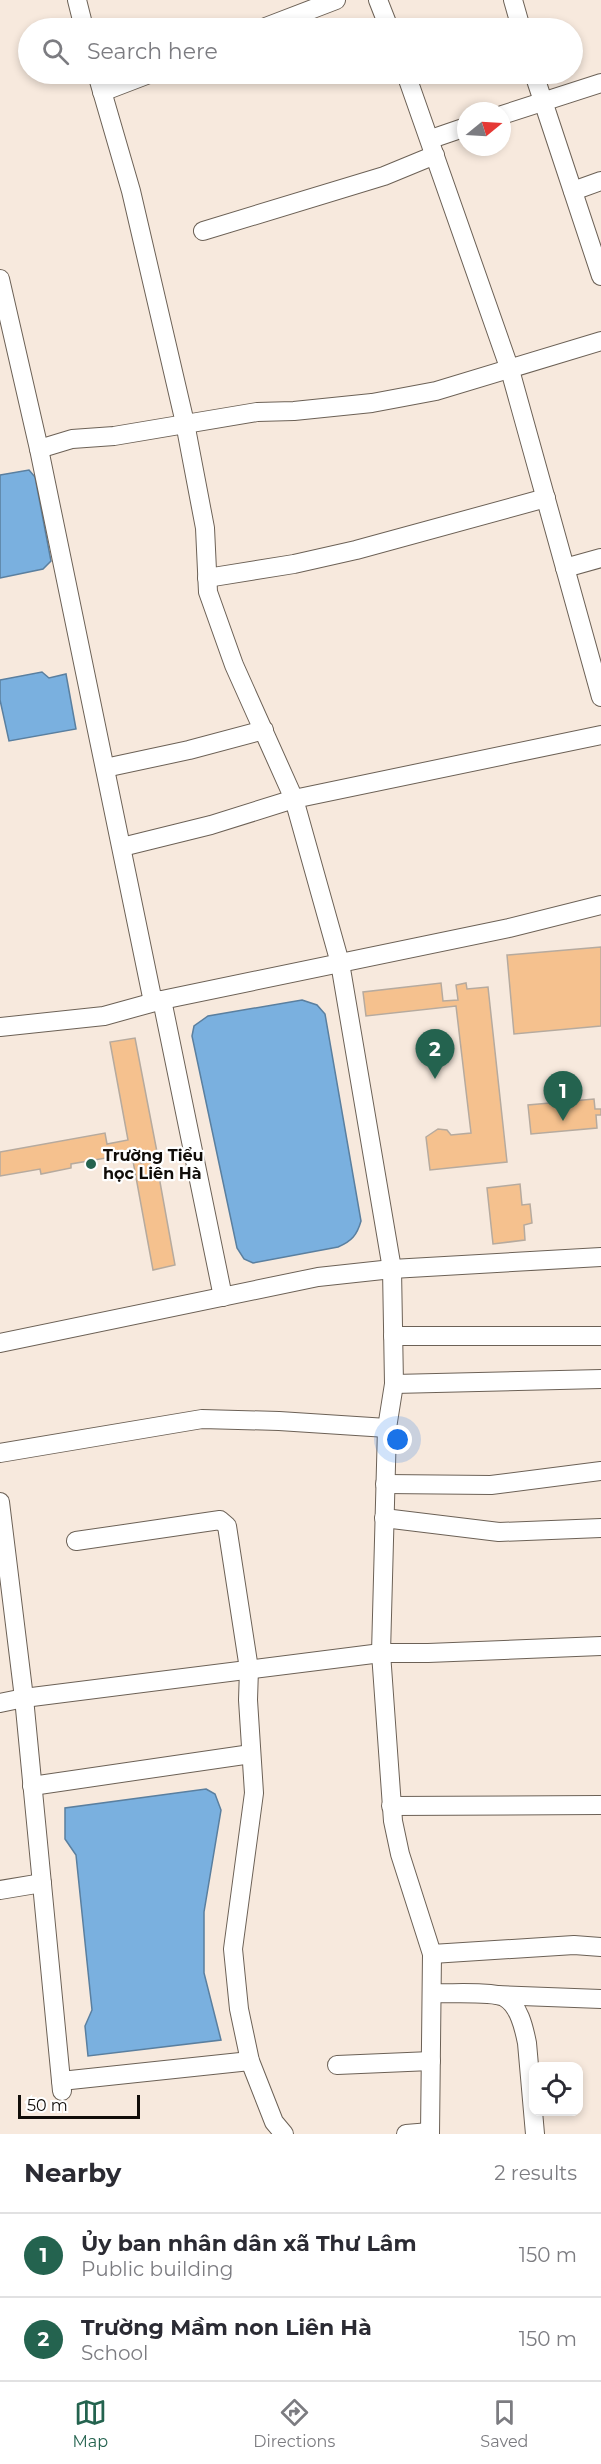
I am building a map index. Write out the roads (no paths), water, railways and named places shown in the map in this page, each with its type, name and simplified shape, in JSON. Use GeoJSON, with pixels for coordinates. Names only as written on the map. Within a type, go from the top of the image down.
{"type":"FeatureCollection","features":[{"type":"Feature","properties":{"kind":"street"},"geometry":{"type":"LineString","coordinates":[[77,0],[82,18]]}},
{"type":"Feature","properties":{"kind":"street"},"geometry":{"type":"LineString","coordinates":[[289,18],[336,0]]}},
{"type":"Feature","properties":{"kind":"street"},"geometry":{"type":"LineString","coordinates":[[378,0],[385,18]]}},
{"type":"Feature","properties":{"kind":"street"},"geometry":{"type":"LineString","coordinates":[[513,0],[518,18]]}},
{"type":"Feature","properties":{"kind":"street"},"geometry":{"type":"LineString","coordinates":[[511,112],[601,83]]}},
{"type":"Feature","properties":{"kind":"street"},"geometry":{"type":"LineString","coordinates":[[100,84],[131,191],[185,423],[205,528],[208,592],[232,659],[294,799],[340,963],[392,1269],[394,1384],[387,1428],[381,1653],[391,1806],[400,1854],[432,1954],[433,1993],[430,2133],[406,2134]]}},
{"type":"Feature","properties":{"kind":"street"},"geometry":{"type":"LineString","coordinates":[[102,92],[123,84]]}},
{"type":"Feature","properties":{"kind":"street"},"geometry":{"type":"LineString","coordinates":[[410,84],[510,370],[601,697]]}},
{"type":"Feature","properties":{"kind":"street"},"geometry":{"type":"LineString","coordinates":[[537,84],[601,276]]}},
{"type":"Feature","properties":{"kind":"street"},"geometry":{"type":"LineString","coordinates":[[203,231],[384,176],[457,132]]}},
{"type":"Feature","properties":{"kind":"street"},"geometry":{"type":"LineString","coordinates":[[573,190],[601,181]]}},
{"type":"Feature","properties":{"kind":"street"},"geometry":{"type":"LineString","coordinates":[[0,279],[39,449],[122,848],[223,1297]]}},
{"type":"Feature","properties":{"kind":"street"},"geometry":{"type":"LineString","coordinates":[[39,449],[72,439],[114,436],[258,412],[294,411],[372,403],[436,391],[601,341]]}},
{"type":"Feature","properties":{"kind":"street"},"geometry":{"type":"LineString","coordinates":[[207,578],[325,557],[482,517],[546,498]]}},
{"type":"Feature","properties":{"kind":"street"},"geometry":{"type":"LineString","coordinates":[[565,568],[601,558]]}},
{"type":"Feature","properties":{"kind":"street"},"geometry":{"type":"LineString","coordinates":[[105,768],[189,750],[264,730]]}},
{"type":"Feature","properties":{"kind":"street"},"geometry":{"type":"LineString","coordinates":[[122,848],[211,825],[294,799],[601,735]]}},
{"type":"Feature","properties":{"kind":"street"},"geometry":{"type":"LineString","coordinates":[[0,1027],[105,1016],[157,1001],[509,928],[601,905]]}},
{"type":"Feature","properties":{"kind":"street"},"geometry":{"type":"LineString","coordinates":[[0,1343],[318,1277],[392,1269],[601,1257]]}},
{"type":"Feature","properties":{"kind":"street"},"geometry":{"type":"LineString","coordinates":[[393,1336],[601,1336]]}},
{"type":"Feature","properties":{"kind":"street"},"geometry":{"type":"LineString","coordinates":[[394,1384],[601,1379]]}},
{"type":"Feature","properties":{"kind":"street"},"geometry":{"type":"LineString","coordinates":[[0,1453],[202,1419],[387,1428]]}},
{"type":"Feature","properties":{"kind":"street"},"geometry":{"type":"LineString","coordinates":[[385,1484],[491,1485],[601,1471]]}},
{"type":"Feature","properties":{"kind":"street"},"geometry":{"type":"LineString","coordinates":[[0,1502],[24,1698],[61,2086],[250,2061]]}},
{"type":"Feature","properties":{"kind":"street"},"geometry":{"type":"LineString","coordinates":[[384,1518],[499,1532],[601,1528]]}},
{"type":"Feature","properties":{"kind":"street"},"geometry":{"type":"LineString","coordinates":[[76,1541],[219,1520],[224,1522],[228,1532],[249,1669],[248,1700],[254,1793],[233,1949],[239,2009],[250,2061],[274,2122],[284,2134]]}},
{"type":"Feature","properties":{"kind":"street"},"geometry":{"type":"LineString","coordinates":[[0,1703],[24,1698],[381,1653],[601,1646]]}},
{"type":"Feature","properties":{"kind":"street"},"geometry":{"type":"LineString","coordinates":[[32,1786],[252,1754]]}},
{"type":"Feature","properties":{"kind":"street"},"geometry":{"type":"LineString","coordinates":[[391,1806],[601,1805]]}},
{"type":"Feature","properties":{"kind":"street"},"geometry":{"type":"LineString","coordinates":[[0,1890],[42,1883]]}},
{"type":"Feature","properties":{"kind":"street"},"geometry":{"type":"LineString","coordinates":[[432,1954],[574,1945],[601,1947]]}},
{"type":"Feature","properties":{"kind":"street"},"geometry":{"type":"LineString","coordinates":[[433,1993],[601,1999]]}},
{"type":"Feature","properties":{"kind":"street"},"geometry":{"type":"LineString","coordinates":[[493,1994],[504,1997],[512,2005],[524,2028],[535,2134]]}},
{"type":"Feature","properties":{"kind":"street"},"geometry":{"type":"LineString","coordinates":[[337,2065],[431,2061]]}},
{"type":"Feature","properties":{"kind":"water"},"geometry":{"type":"Polygon","coordinates":[[[29,470],[35,477],[51,561],[43,569],[0,578],[0,475],[29,470]]]}},
{"type":"Feature","properties":{"kind":"water"},"geometry":{"type":"Polygon","coordinates":[[[42,672],[49,678],[66,674],[76,729],[9,741],[0,700],[0,680],[42,672]]]}},
{"type":"Feature","properties":{"kind":"water"},"geometry":{"type":"Polygon","coordinates":[[[302,1000],[317,1005],[325,1014],[361,1221],[353,1237],[338,1247],[253,1263],[244,1259],[237,1248],[192,1036],[194,1026],[208,1016],[302,1000]]]}},
{"type":"Feature","properties":{"kind":"water"},"geometry":{"type":"Polygon","coordinates":[[[206,1789],[215,1794],[221,1810],[204,1912],[204,1973],[221,2040],[88,2056],[85,2026],[92,2010],[76,1855],[65,1839],[65,1808],[206,1789]]]}},
{"type":"Feature","properties":{"kind":"place","name":"Trường Mầm non Liên Hà"},"geometry":{"type":"Point","coordinates":[435,1079]}},
{"type":"Feature","properties":{"kind":"place","name":"Ủy ban nhân dân xã Thư Lâm"},"geometry":{"type":"Point","coordinates":[563,1121]}},
{"type":"Feature","properties":{"kind":"place","name":"Trường Tiểu học Liên Hà"},"geometry":{"type":"Point","coordinates":[91,1164]}}]}
